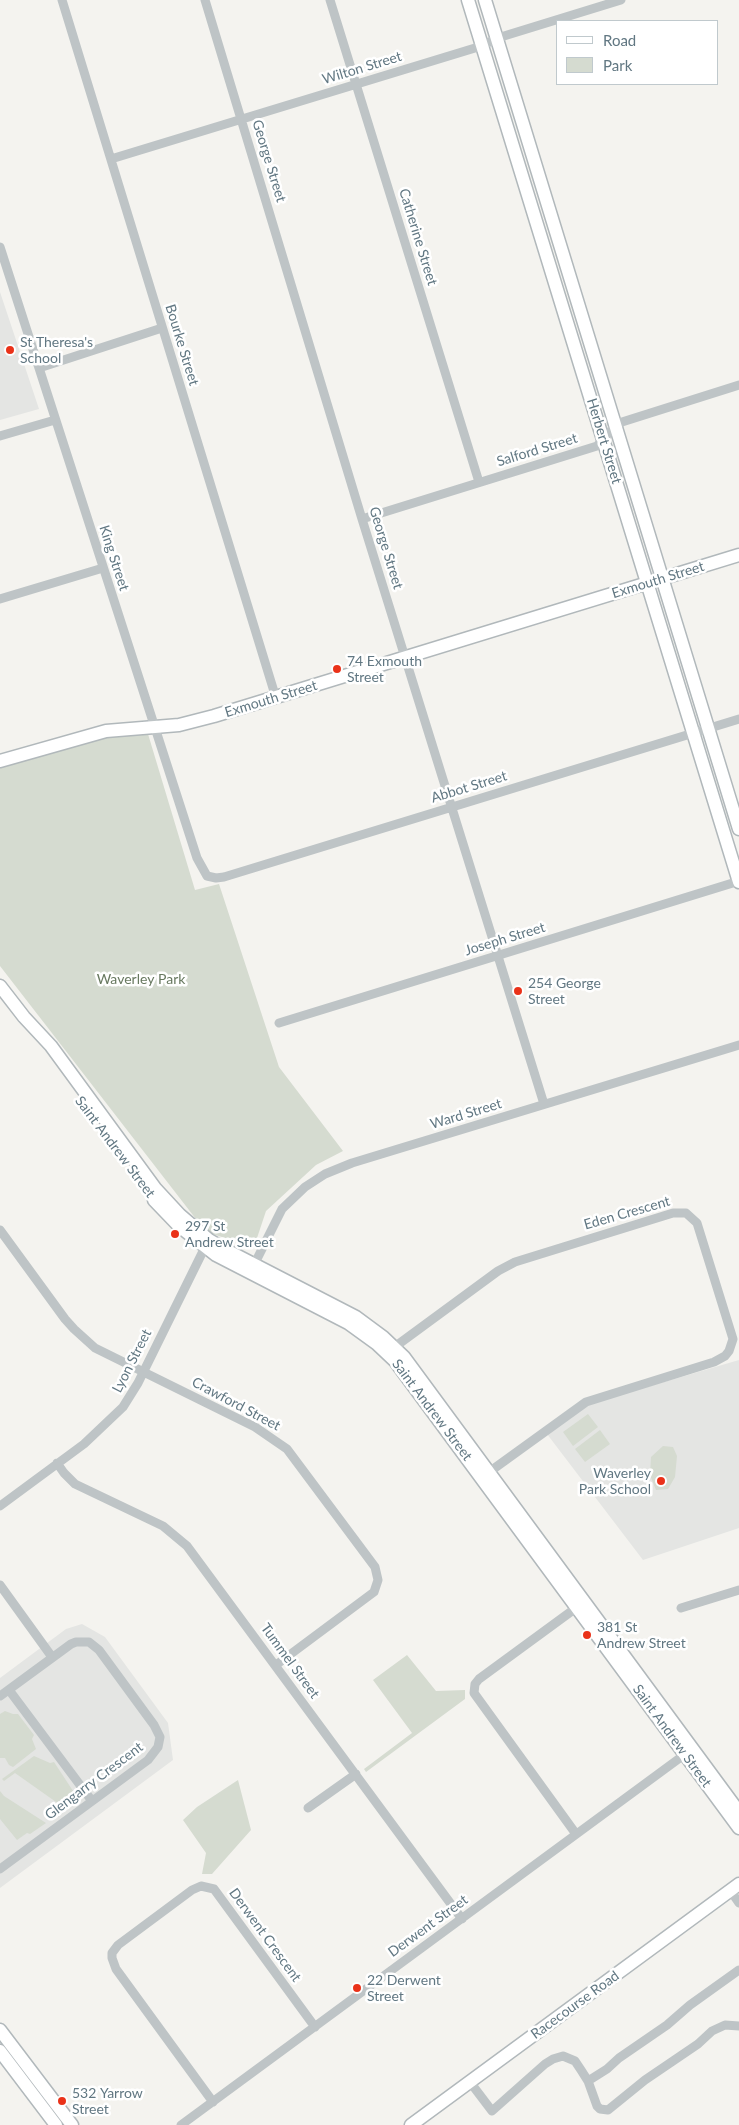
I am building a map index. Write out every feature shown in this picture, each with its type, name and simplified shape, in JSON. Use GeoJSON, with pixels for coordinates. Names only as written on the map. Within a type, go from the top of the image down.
{"type":"FeatureCollection","features":[{"type":"Feature","properties":{"kind":"street","name":"Bourke Street"},"geometry":{"type":"LineString","coordinates":[[62,0],[276,698]]}},
{"type":"Feature","properties":{"kind":"street","name":"George Street"},"geometry":{"type":"LineString","coordinates":[[205,0],[362,519],[544,1104]]}},
{"type":"Feature","properties":{"kind":"street","name":"Catherine Street"},"geometry":{"type":"LineString","coordinates":[[330,0],[479,482]]}},
{"type":"Feature","properties":{"kind":"street","name":"Herbert Street"},"geometry":{"type":"LineString","coordinates":[[468,0],[739,882]]}},
{"type":"Feature","properties":{"kind":"street","name":"Herbert Street"},"geometry":{"type":"LineString","coordinates":[[485,0],[739,829]]}},
{"type":"Feature","properties":{"kind":"street","name":"Wilton Street"},"geometry":{"type":"LineString","coordinates":[[557,20],[620,0]]}},
{"type":"Feature","properties":{"kind":"street","name":"Wilton Street"},"geometry":{"type":"LineString","coordinates":[[111,158],[482,46],[497,39],[556,20]]}},
{"type":"Feature","properties":{"kind":"street"},"geometry":{"type":"LineString","coordinates":[[540,236],[556,231]]}},
{"type":"Feature","properties":{"kind":"street","name":"King Street"},"geometry":{"type":"LineString","coordinates":[[0,247],[4,273],[39,368],[197,858],[207,876]]}},
{"type":"Feature","properties":{"kind":"street"},"geometry":{"type":"LineString","coordinates":[[39,368],[162,328]]}},
{"type":"Feature","properties":{"kind":"street","name":"Salford Street"},"geometry":{"type":"LineString","coordinates":[[362,519],[597,446],[615,426],[622,422],[739,385]]}},
{"type":"Feature","properties":{"kind":"street"},"geometry":{"type":"LineString","coordinates":[[0,436],[55,420]]}},
{"type":"Feature","properties":{"kind":"street","name":"Exmouth Street"},"geometry":{"type":"LineString","coordinates":[[0,761],[106,731],[179,725],[205,719],[739,555]]}},
{"type":"Feature","properties":{"kind":"street"},"geometry":{"type":"LineString","coordinates":[[0,598],[103,568]]}},
{"type":"Feature","properties":{"kind":"street","name":"Abbot Street"},"geometry":{"type":"LineString","coordinates":[[207,876],[224,877],[739,719]]}},
{"type":"Feature","properties":{"kind":"street","name":"Joseph Street"},"geometry":{"type":"LineString","coordinates":[[279,1022],[739,882]]}},
{"type":"Feature","properties":{"kind":"street","name":"Saint Andrew Street"},"geometry":{"type":"LineString","coordinates":[[0,986],[24,1017],[51,1046],[168,1202],[207,1243],[252,1269],[356,1317],[392,1352],[412,1367],[486,1475],[688,1751],[739,1828]]}},
{"type":"Feature","properties":{"kind":"street","name":"Ward Street"},"geometry":{"type":"LineString","coordinates":[[252,1269],[282,1209],[305,1186],[325,1174],[352,1163],[739,1045]]}},
{"type":"Feature","properties":{"kind":"street","name":"Eden Crescent"},"geometry":{"type":"LineString","coordinates":[[392,1352],[498,1271],[515,1262],[673,1213],[686,1213],[697,1223],[733,1339],[725,1356],[714,1362],[586,1402],[486,1475]]}},
{"type":"Feature","properties":{"kind":"street","name":"Crawford Street"},"geometry":{"type":"LineString","coordinates":[[0,1230],[74,1330],[95,1348],[255,1427],[283,1445],[295,1458],[378,1574],[377,1586],[369,1597],[276,1665]]}},
{"type":"Feature","properties":{"kind":"street","name":"Lyon Street"},"geometry":{"type":"LineString","coordinates":[[0,1506],[84,1444],[111,1420],[132,1394],[207,1243]]}},
{"type":"Feature","properties":{"kind":"street","name":"Tummel Street"},"geometry":{"type":"LineString","coordinates":[[57,1463],[75,1484],[163,1526],[180,1539],[200,1562],[462,1918]]}},
{"type":"Feature","properties":{"kind":"street"},"geometry":{"type":"LineString","coordinates":[[0,1585],[52,1657]]}},
{"type":"Feature","properties":{"kind":"street"},"geometry":{"type":"LineString","coordinates":[[681,1608],[739,1590]]}},
{"type":"Feature","properties":{"kind":"street"},"geometry":{"type":"LineString","coordinates":[[576,1834],[477,1699],[474,1689],[479,1679],[581,1604]]}},
{"type":"Feature","properties":{"kind":"street","name":"Glengarry Crescent"},"geometry":{"type":"LineString","coordinates":[[0,1696],[52,1657],[76,1642],[89,1642],[94,1644],[158,1730],[159,1743],[154,1754],[0,1869]]}},
{"type":"Feature","properties":{"kind":"street"},"geometry":{"type":"LineString","coordinates":[[9,1690],[92,1801]]}},
{"type":"Feature","properties":{"kind":"street","name":"Saint Andrew Street"},"geometry":{"type":"LineString","coordinates":[[688,1751],[739,1812]]}},
{"type":"Feature","properties":{"kind":"street","name":"Derwent Street"},"geometry":{"type":"LineString","coordinates":[[181,2125],[688,1751]]}},
{"type":"Feature","properties":{"kind":"street"},"geometry":{"type":"LineString","coordinates":[[308,1808],[356,1774]]}},
{"type":"Feature","properties":{"kind":"street","name":"Derwent Crescent"},"geometry":{"type":"LineString","coordinates":[[213,2102],[116,1969],[112,1958],[112,1953],[118,1945],[177,1901],[201,1886],[214,1889],[315,2026]]}},
{"type":"Feature","properties":{"kind":"street"},"geometry":{"type":"LineString","coordinates":[[735,1887],[739,1903]]}},
{"type":"Feature","properties":{"kind":"street","name":"Racecourse Road"},"geometry":{"type":"LineString","coordinates":[[411,2125],[735,1887]]}},
{"type":"Feature","properties":{"kind":"street"},"geometry":{"type":"LineString","coordinates":[[588,2081],[667,2025],[690,2005],[739,1970]]}},
{"type":"Feature","properties":{"kind":"street"},"geometry":{"type":"LineString","coordinates":[[470,2082],[492,2111],[545,2064],[558,2056],[568,2058],[575,2062],[588,2081],[596,2106],[600,2109],[608,2110],[645,2080],[698,2044],[712,2031],[725,2025],[739,2026]]}},
{"type":"Feature","properties":{"kind":"street"},"geometry":{"type":"LineString","coordinates":[[0,2030],[72,2125]]}},
{"type":"Feature","properties":{"kind":"street"},"geometry":{"type":"LineString","coordinates":[[0,2051],[56,2125]]}},
{"type":"Feature","properties":{"kind":"shaded area","name":"St Theresa's School"},"geometry":{"type":"Polygon","coordinates":[[[0,292],[39,409],[0,420],[0,292]]]}},
{"type":"Feature","properties":{"kind":"shaded area","name":"Waverley Park School"},"geometry":{"type":"Polygon","coordinates":[[[739,1360],[739,1528],[643,1560],[547,1434],[589,1404],[739,1360]]]}},
{"type":"Feature","properties":{"kind":"shaded area"},"geometry":{"type":"Polygon","coordinates":[[[82,1624],[105,1637],[168,1723],[173,1760],[0,1888],[0,1678],[66,1629],[82,1624]]]}},
{"type":"Feature","properties":{"kind":"green space","name":"Waverley Park"},"geometry":{"type":"Polygon","coordinates":[[[145,724],[195,890],[219,884],[279,1067],[343,1151],[316,1165],[266,1211],[254,1247],[206,1232],[0,966],[0,765],[145,724]]]}},
{"type":"Feature","properties":{"kind":"green space"},"geometry":{"type":"Polygon","coordinates":[[[588,1414],[598,1427],[573,1446],[563,1432],[588,1414]]]}},
{"type":"Feature","properties":{"kind":"green space"},"geometry":{"type":"Polygon","coordinates":[[[600,1430],[610,1444],[585,1462],[575,1449],[600,1430]]]}},
{"type":"Feature","properties":{"kind":"green space"},"geometry":{"type":"Polygon","coordinates":[[[663,1446],[673,1447],[677,1456],[675,1477],[668,1489],[656,1490],[650,1475],[651,1457],[663,1446]]]}},
{"type":"Feature","properties":{"kind":"green space"},"geometry":{"type":"Polygon","coordinates":[[[407,1655],[436,1691],[465,1690],[465,1699],[366,1772],[364,1769],[412,1733],[373,1680],[407,1655]]]}},
{"type":"Feature","properties":{"kind":"green space"},"geometry":{"type":"Polygon","coordinates":[[[5,1711],[18,1714],[34,1735],[32,1739],[36,1749],[13,1767],[9,1765],[5,1758],[0,1758],[0,1714],[5,1711]]]}},
{"type":"Feature","properties":{"kind":"green space"},"geometry":{"type":"Polygon","coordinates":[[[34,1756],[50,1763],[54,1762],[75,1794],[74,1803],[66,1809],[15,1773],[4,1781],[2,1779],[34,1756]]]}},
{"type":"Feature","properties":{"kind":"green space"},"geometry":{"type":"Polygon","coordinates":[[[238,1780],[251,1830],[212,1874],[202,1874],[206,1853],[183,1820],[197,1807],[238,1780]]]}},
{"type":"Feature","properties":{"kind":"green space"},"geometry":{"type":"Polygon","coordinates":[[[0,1791],[4,1796],[46,1823],[17,1840],[0,1819],[0,1791]]]}},
{"type":"Feature","properties":{"kind":"place","name":"St Theresa's School"},"geometry":{"type":"Point","coordinates":[10,350]}},
{"type":"Feature","properties":{"kind":"place","name":"74 Exmouth Street"},"geometry":{"type":"Point","coordinates":[337,669]}},
{"type":"Feature","properties":{"kind":"place","name":"254 George Street"},"geometry":{"type":"Point","coordinates":[518,991]}},
{"type":"Feature","properties":{"kind":"place","name":"297 St Andrew Street"},"geometry":{"type":"Point","coordinates":[175,1234]}},
{"type":"Feature","properties":{"kind":"place","name":"Waverley Park School"},"geometry":{"type":"Point","coordinates":[661,1481]}},
{"type":"Feature","properties":{"kind":"place","name":"381 St Andrew Street"},"geometry":{"type":"Point","coordinates":[587,1635]}},
{"type":"Feature","properties":{"kind":"place","name":"22 Derwent Street"},"geometry":{"type":"Point","coordinates":[357,1988]}},
{"type":"Feature","properties":{"kind":"place","name":"532 Yarrow Street"},"geometry":{"type":"Point","coordinates":[62,2101]}}]}
